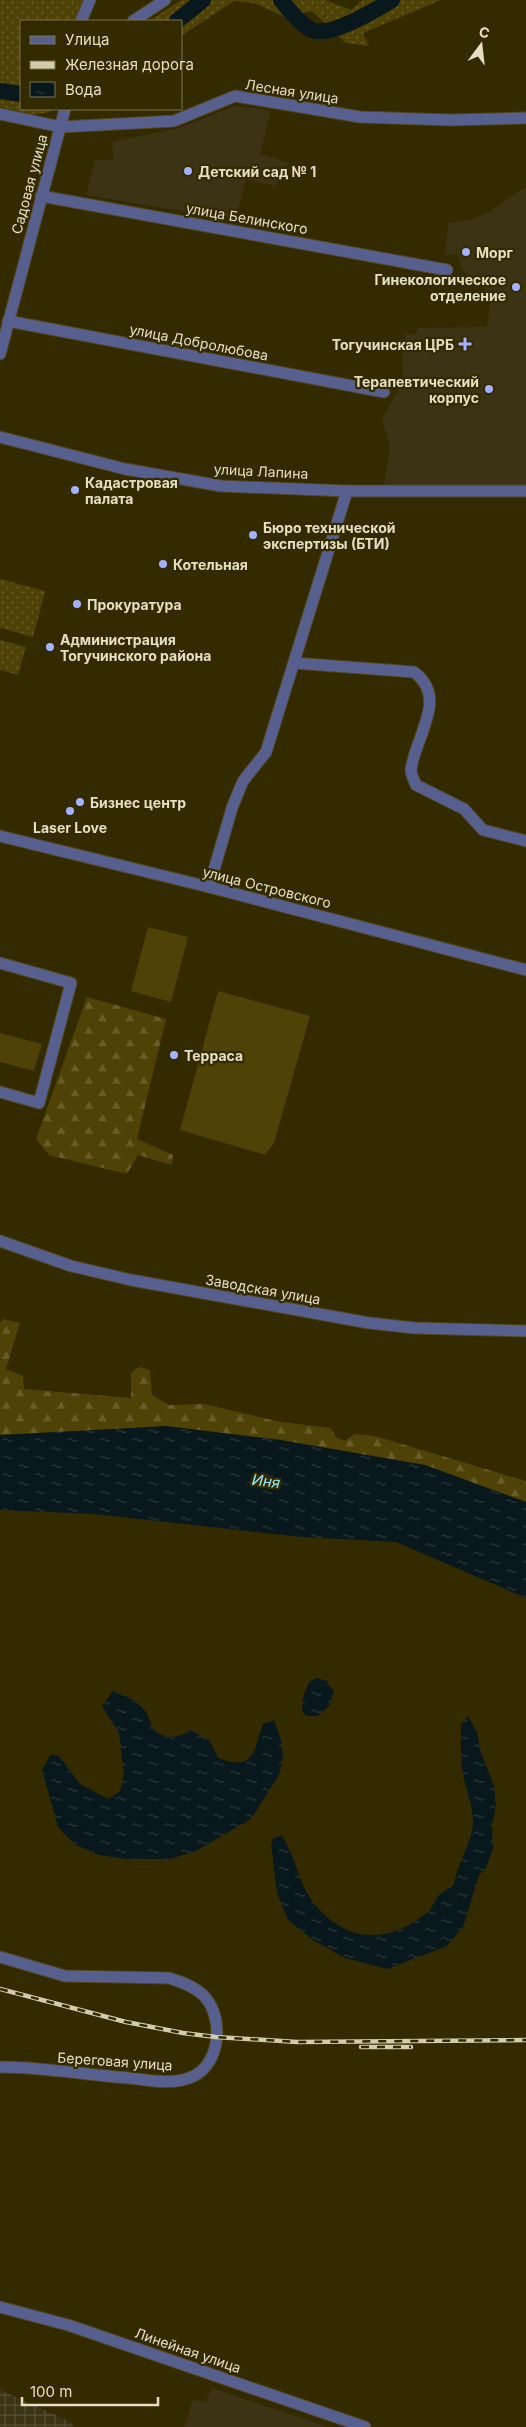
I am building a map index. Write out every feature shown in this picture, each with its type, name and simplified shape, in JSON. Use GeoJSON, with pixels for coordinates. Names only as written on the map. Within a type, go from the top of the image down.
{"type":"FeatureCollection","features":[{"type":"Feature","properties":{"kind":"street"},"geometry":{"type":"LineString","coordinates":[[81,20],[90,0]]}},
{"type":"Feature","properties":{"kind":"street"},"geometry":{"type":"LineString","coordinates":[[135,20],[165,0]]}},
{"type":"Feature","properties":{"kind":"street","name":"Лесная улица"},"geometry":{"type":"LineString","coordinates":[[0,114],[61,127],[174,121],[235,96],[360,117],[451,120],[526,118]]}},
{"type":"Feature","properties":{"kind":"street","name":"Садовая улица"},"geometry":{"type":"LineString","coordinates":[[0,354],[61,127],[64,110]]}},
{"type":"Feature","properties":{"kind":"street","name":"улица Белинского"},"geometry":{"type":"LineString","coordinates":[[41,196],[447,270]]}},
{"type":"Feature","properties":{"kind":"street","name":"улица Добролюбова"},"geometry":{"type":"LineString","coordinates":[[8,321],[384,392]]}},
{"type":"Feature","properties":{"kind":"street","name":"улица Лапина"},"geometry":{"type":"LineString","coordinates":[[0,437],[125,469],[221,486],[347,491],[526,491]]}},
{"type":"Feature","properties":{"kind":"street"},"geometry":{"type":"LineString","coordinates":[[209,887],[243,781],[266,752],[347,491]]}},
{"type":"Feature","properties":{"kind":"street"},"geometry":{"type":"LineString","coordinates":[[294,663],[414,672],[420,676],[425,680],[431,699],[410,772],[416,785],[464,809],[483,830],[526,841]]}},
{"type":"Feature","properties":{"kind":"street","name":"улица Островского"},"geometry":{"type":"LineString","coordinates":[[0,836],[209,887],[526,970]]}},
{"type":"Feature","properties":{"kind":"street"},"geometry":{"type":"LineString","coordinates":[[0,963],[71,983],[39,1103],[0,1092]]}},
{"type":"Feature","properties":{"kind":"street","name":"Заводская улица"},"geometry":{"type":"LineString","coordinates":[[0,1241],[71,1266],[131,1280],[368,1323],[415,1328],[526,1331]]}},
{"type":"Feature","properties":{"kind":"street","name":"Береговая улица"},"geometry":{"type":"LineString","coordinates":[[0,1957],[65,1976],[169,1978],[177,1980],[196,1989],[205,1997],[214,2016],[216,2037],[213,2054],[206,2068],[198,2075],[187,2079],[149,2080],[0,2067]]}},
{"type":"Feature","properties":{"kind":"street","name":"Линейная улица"},"geometry":{"type":"LineString","coordinates":[[0,2307],[68,2325],[365,2427]]}},
{"type":"Feature","properties":{"kind":"shaded area","name":"Детский сад № 1"},"geometry":{"type":"Polygon","coordinates":[[[235,106],[271,110],[260,154],[289,163],[275,186],[246,179],[235,220],[86,195],[95,160],[114,160],[112,142],[179,128],[235,106]]]}},
{"type":"Feature","properties":{"kind":"shaded area","name":"Тогучинская ЦРБ"},"geometry":{"type":"Polygon","coordinates":[[[526,186],[526,485],[384,486],[390,446],[382,419],[403,382],[402,352],[406,333],[415,335],[418,328],[487,327],[491,297],[484,287],[463,271],[457,254],[444,255],[449,223],[472,219],[488,213],[526,186]]]}},
{"type":"Feature","properties":{"kind":"shaded area"},"geometry":{"type":"Polygon","coordinates":[[[212,2388],[328,2427],[184,2427],[193,2400],[205,2402],[212,2388]]]}},
{"type":"Feature","properties":{"kind":"shaded area"},"geometry":{"type":"Polygon","coordinates":[[[0,2390],[73,2423],[72,2427],[0,2427],[0,2390]]]}},
{"type":"Feature","properties":{"kind":"green space"},"geometry":{"type":"Polygon","coordinates":[[[0,0],[84,0],[74,20],[20,20],[20,110],[51,110],[50,112],[33,115],[0,107],[0,0]]]}},
{"type":"Feature","properties":{"kind":"green space"},"geometry":{"type":"Polygon","coordinates":[[[181,0],[325,0],[351,10],[362,0],[441,0],[363,33],[369,46],[346,43],[312,11],[285,17],[254,3],[234,1],[182,35],[182,20],[151,20],[181,0]]]}},
{"type":"Feature","properties":{"kind":"green space"},"geometry":{"type":"Polygon","coordinates":[[[0,579],[45,591],[33,637],[0,628],[0,579]]]}},
{"type":"Feature","properties":{"kind":"green space"},"geometry":{"type":"Polygon","coordinates":[[[0,640],[26,647],[18,675],[0,670],[0,640]]]}},
{"type":"Feature","properties":{"kind":"green space"},"geometry":{"type":"Polygon","coordinates":[[[148,927],[188,937],[171,1002],[131,991],[148,927]]]}},
{"type":"Feature","properties":{"kind":"green space"},"geometry":{"type":"Polygon","coordinates":[[[218,991],[310,1016],[274,1143],[265,1155],[180,1130],[218,991]]]}},
{"type":"Feature","properties":{"kind":"green space"},"geometry":{"type":"Polygon","coordinates":[[[87,997],[166,1019],[137,1139],[173,1155],[172,1165],[138,1155],[127,1174],[49,1155],[36,1139],[87,997]]]}},
{"type":"Feature","properties":{"kind":"green space"},"geometry":{"type":"Polygon","coordinates":[[[0,1033],[42,1044],[34,1071],[0,1062],[0,1033]]]}},
{"type":"Feature","properties":{"kind":"green space"},"geometry":{"type":"Polygon","coordinates":[[[3,1319],[20,1323],[6,1369],[23,1376],[24,1389],[131,1398],[131,1373],[139,1367],[150,1370],[152,1395],[169,1405],[204,1404],[281,1422],[331,1428],[336,1437],[344,1441],[355,1434],[375,1436],[526,1481],[526,1502],[425,1465],[0,1435],[0,1323],[3,1319]]]}},
{"type":"Feature","properties":{"kind":"water","name":"Иня"},"geometry":{"type":"Polygon","coordinates":[[[166,1426],[281,1440],[425,1465],[526,1502],[526,1598],[396,1542],[302,1537],[94,1514],[0,1510],[0,1435],[166,1426]]]}},
{"type":"Feature","properties":{"kind":"water"},"geometry":{"type":"Polygon","coordinates":[[[317,1678],[327,1681],[334,1692],[329,1706],[318,1716],[307,1716],[302,1712],[303,1697],[309,1682],[317,1678]]]}},
{"type":"Feature","properties":{"kind":"water"},"geometry":{"type":"Polygon","coordinates":[[[113,1691],[139,1704],[156,1731],[171,1737],[191,1730],[210,1741],[218,1758],[230,1762],[239,1763],[250,1757],[254,1751],[263,1724],[274,1720],[281,1740],[283,1758],[279,1775],[251,1819],[196,1851],[170,1859],[126,1859],[99,1855],[74,1844],[58,1827],[42,1770],[50,1755],[59,1756],[80,1784],[108,1799],[120,1791],[124,1774],[119,1733],[102,1706],[113,1691]]]}},
{"type":"Feature","properties":{"kind":"water"},"geometry":{"type":"Polygon","coordinates":[[[468,1716],[477,1732],[481,1753],[494,1786],[496,1807],[492,1825],[493,1848],[486,1868],[479,1875],[463,1927],[447,1946],[387,1969],[345,1958],[313,1940],[288,1920],[277,1893],[271,1844],[273,1838],[282,1836],[291,1852],[300,1878],[313,1902],[338,1925],[351,1932],[380,1935],[409,1925],[426,1913],[438,1896],[454,1885],[470,1838],[473,1816],[461,1762],[461,1724],[468,1716]]]}},
{"type":"Feature","properties":{"kind":"waterway"},"geometry":{"type":"LineString","coordinates":[[178,20],[203,0]]}},
{"type":"Feature","properties":{"kind":"waterway"},"geometry":{"type":"LineString","coordinates":[[281,0],[303,24],[312,30],[320,31],[330,30],[353,22],[392,0]]}},
{"type":"Feature","properties":{"kind":"waterway"},"geometry":{"type":"LineString","coordinates":[[0,91],[20,94]]}},
{"type":"Feature","properties":{"kind":"railway"},"geometry":{"type":"LineString","coordinates":[[0,1989],[126,2022],[216,2037],[297,2042],[526,2040]]}},
{"type":"Feature","properties":{"kind":"railway"},"geometry":{"type":"LineString","coordinates":[[361,2047],[411,2047]]}},
{"type":"Feature","properties":{"kind":"place","name":"Детский сад № 1"},"geometry":{"type":"Point","coordinates":[188,171]}},
{"type":"Feature","properties":{"kind":"place","name":"Морг"},"geometry":{"type":"Point","coordinates":[466,252]}},
{"type":"Feature","properties":{"kind":"place","name":"Гинекологическое отделение"},"geometry":{"type":"Point","coordinates":[516,287]}},
{"type":"Feature","properties":{"kind":"place","name":"Тогучинская ЦРБ"},"geometry":{"type":"Point","coordinates":[465,344]}},
{"type":"Feature","properties":{"kind":"place","name":"Терапевтический корпус"},"geometry":{"type":"Point","coordinates":[489,389]}},
{"type":"Feature","properties":{"kind":"place","name":"Кадастровая палата"},"geometry":{"type":"Point","coordinates":[75,490]}},
{"type":"Feature","properties":{"kind":"place","name":"Бюро технической экспертизы (БТИ)"},"geometry":{"type":"Point","coordinates":[253,535]}},
{"type":"Feature","properties":{"kind":"place","name":"Котельная"},"geometry":{"type":"Point","coordinates":[163,564]}},
{"type":"Feature","properties":{"kind":"place","name":"Прокуратура"},"geometry":{"type":"Point","coordinates":[77,604]}},
{"type":"Feature","properties":{"kind":"place","name":"Администрация Тогучинского района"},"geometry":{"type":"Point","coordinates":[50,647]}},
{"type":"Feature","properties":{"kind":"place","name":"Бизнес центр"},"geometry":{"type":"Point","coordinates":[80,802]}},
{"type":"Feature","properties":{"kind":"place","name":"Laser Love"},"geometry":{"type":"Point","coordinates":[70,811]}},
{"type":"Feature","properties":{"kind":"place","name":"Терраса"},"geometry":{"type":"Point","coordinates":[174,1055]}}]}
